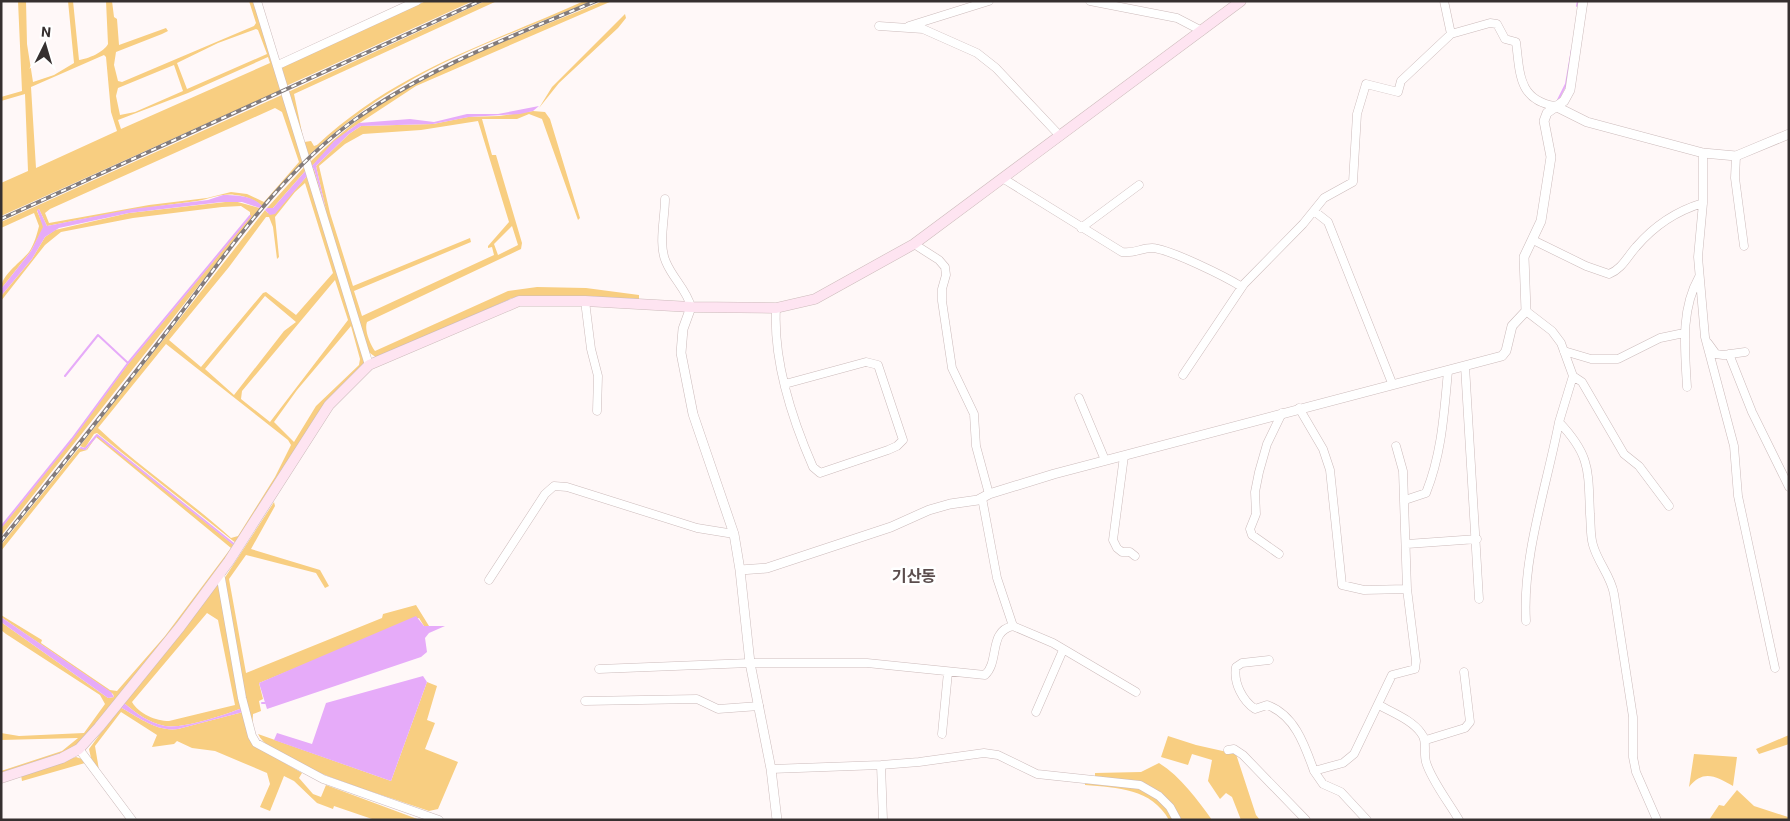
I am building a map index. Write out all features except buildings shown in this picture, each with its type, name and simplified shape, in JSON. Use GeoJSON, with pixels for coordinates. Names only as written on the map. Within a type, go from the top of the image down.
{"type":"FeatureCollection","features":[{"type":"Feature","properties":{"kind":"main road"},"geometry":{"type":"LineString","coordinates":[[1,778],[40,766],[79,749],[180,627],[220,573],[329,405],[370,365],[519,301],[586,301],[691,307],[776,308],[815,300],[914,244],[1004,179],[1241,1]]}},
{"type":"Feature","properties":{"kind":"street"},"geometry":{"type":"LineString","coordinates":[[256,1],[278,64],[370,365]]}},
{"type":"Feature","properties":{"kind":"street"},"geometry":{"type":"LineString","coordinates":[[278,64],[417,1]]}},
{"type":"Feature","properties":{"kind":"street"},"geometry":{"type":"LineString","coordinates":[[908,26],[989,1]]}},
{"type":"Feature","properties":{"kind":"street"},"geometry":{"type":"LineString","coordinates":[[1090,1],[1177,18],[1202,31]]}},
{"type":"Feature","properties":{"kind":"street"},"geometry":{"type":"LineString","coordinates":[[1444,1],[1451,34]]}},
{"type":"Feature","properties":{"kind":"street"},"geometry":{"type":"LineString","coordinates":[[740,570],[767,568],[892,527],[950,504],[986,496],[1105,460],[1392,383],[1448,371],[1502,356],[1506,351],[1512,326],[1526,311],[1524,258],[1540,221],[1551,157],[1544,121],[1547,112],[1564,102],[1570,90],[1583,1]]}},
{"type":"Feature","properties":{"kind":"street"},"geometry":{"type":"LineString","coordinates":[[1183,375],[1242,287],[1324,198],[1352,182],[1357,114],[1366,84],[1398,92],[1401,81],[1451,34],[1490,23],[1497,24],[1505,39],[1516,42],[1521,81],[1526,91],[1543,104],[1556,106],[1587,122],[1703,154],[1736,156],[1789,134]]}},
{"type":"Feature","properties":{"kind":"street"},"geometry":{"type":"LineString","coordinates":[[879,26],[908,26],[923,29],[977,52],[996,68],[1060,136]]}},
{"type":"Feature","properties":{"kind":"street"},"geometry":{"type":"LineString","coordinates":[[1703,154],[1703,203],[1698,257],[1705,337],[1734,446],[1738,496],[1775,668]]}},
{"type":"Feature","properties":{"kind":"street"},"geometry":{"type":"LineString","coordinates":[[1736,156],[1735,178],[1744,246]]}},
{"type":"Feature","properties":{"kind":"street"},"geometry":{"type":"LineString","coordinates":[[1004,179],[1122,252],[1132,254],[1143,249],[1154,248],[1215,272],[1242,287]]}},
{"type":"Feature","properties":{"kind":"street"},"geometry":{"type":"LineString","coordinates":[[1081,228],[1139,185]]}},
{"type":"Feature","properties":{"kind":"street"},"geometry":{"type":"LineString","coordinates":[[665,199],[664,254],[666,263],[689,298],[691,307],[683,329],[681,353],[693,414],[734,534],[740,570],[750,663],[771,769],[777,820]]}},
{"type":"Feature","properties":{"kind":"street"},"geometry":{"type":"LineString","coordinates":[[1533,240],[1586,266],[1609,274],[1617,271],[1635,247],[1653,229],[1674,214],[1703,203]]}},
{"type":"Feature","properties":{"kind":"street"},"geometry":{"type":"LineString","coordinates":[[1314,211],[1328,222],[1392,383]]}},
{"type":"Feature","properties":{"kind":"street"},"geometry":{"type":"LineString","coordinates":[[914,244],[939,260],[945,267],[946,274],[942,289],[942,301],[952,368],[974,414],[976,446],[986,496],[997,578],[1013,626]]}},
{"type":"Feature","properties":{"kind":"street"},"geometry":{"type":"LineString","coordinates":[[1687,387],[1684,334],[1688,300],[1699,277]]}},
{"type":"Feature","properties":{"kind":"street"},"geometry":{"type":"LineString","coordinates":[[586,301],[591,349],[598,376],[597,411]]}},
{"type":"Feature","properties":{"kind":"street"},"geometry":{"type":"LineString","coordinates":[[776,308],[775,321],[785,384],[790,407],[813,468],[820,473],[888,450],[897,446],[903,440],[878,365],[866,362],[785,384]]}},
{"type":"Feature","properties":{"kind":"street"},"geometry":{"type":"LineString","coordinates":[[1526,311],[1552,331],[1564,351],[1573,376],[1582,382],[1624,454],[1639,466],[1669,506]]}},
{"type":"Feature","properties":{"kind":"street"},"geometry":{"type":"LineString","coordinates":[[1564,351],[1591,359],[1618,359],[1660,338],[1684,334]]}},
{"type":"Feature","properties":{"kind":"street"},"geometry":{"type":"LineString","coordinates":[[1705,337],[1716,354],[1745,352]]}},
{"type":"Feature","properties":{"kind":"street"},"geometry":{"type":"LineString","coordinates":[[1729,354],[1752,412],[1789,487]]}},
{"type":"Feature","properties":{"kind":"street"},"geometry":{"type":"LineString","coordinates":[[1465,366],[1479,599]]}},
{"type":"Feature","properties":{"kind":"street"},"geometry":{"type":"LineString","coordinates":[[1405,500],[1426,493],[1432,478],[1438,458],[1448,371]]}},
{"type":"Feature","properties":{"kind":"street"},"geometry":{"type":"LineString","coordinates":[[1526,621],[1525,599],[1536,526],[1559,422],[1573,376]]}},
{"type":"Feature","properties":{"kind":"street"},"geometry":{"type":"LineString","coordinates":[[1079,398],[1105,460]]}},
{"type":"Feature","properties":{"kind":"street"},"geometry":{"type":"LineString","coordinates":[[1299,408],[1322,449],[1330,470],[1342,585],[1364,590],[1407,589]]}},
{"type":"Feature","properties":{"kind":"street"},"geometry":{"type":"LineString","coordinates":[[1279,554],[1252,535],[1250,529],[1256,514],[1255,492],[1259,472],[1282,413]]}},
{"type":"Feature","properties":{"kind":"street"},"geometry":{"type":"LineString","coordinates":[[1559,422],[1582,452],[1588,467],[1592,542],[1596,556],[1612,580],[1633,717],[1633,757],[1636,772],[1657,820]]}},
{"type":"Feature","properties":{"kind":"street"},"geometry":{"type":"LineString","coordinates":[[1314,771],[1343,762],[1354,754],[1392,675],[1415,669],[1416,661],[1407,589],[1407,544],[1403,471],[1396,446]]}},
{"type":"Feature","properties":{"kind":"street"},"geometry":{"type":"LineString","coordinates":[[1124,456],[1113,540],[1117,548],[1122,552],[1130,552],[1135,556]]}},
{"type":"Feature","properties":{"kind":"street"},"geometry":{"type":"LineString","coordinates":[[489,580],[545,494],[554,486],[567,487],[697,528],[734,534]]}},
{"type":"Feature","properties":{"kind":"street"},"geometry":{"type":"LineString","coordinates":[[1407,544],[1476,539]]}},
{"type":"Feature","properties":{"kind":"street"},"geometry":{"type":"LineString","coordinates":[[220,573],[242,698],[252,736],[256,743],[323,779],[438,820]]}},
{"type":"Feature","properties":{"kind":"street"},"geometry":{"type":"LineString","coordinates":[[599,669],[750,663],[867,663],[985,675],[991,670],[999,634],[1005,627],[1013,626],[1024,629],[1136,692]]}},
{"type":"Feature","properties":{"kind":"street"},"geometry":{"type":"LineString","coordinates":[[1036,712],[1063,650]]}},
{"type":"Feature","properties":{"kind":"street"},"geometry":{"type":"LineString","coordinates":[[1269,660],[1242,663],[1236,668],[1236,679],[1246,704],[1255,709],[1267,705],[1291,723],[1304,743],[1314,771],[1323,784],[1341,792],[1367,820]]}},
{"type":"Feature","properties":{"kind":"street"},"geometry":{"type":"LineString","coordinates":[[942,734],[948,672]]}},
{"type":"Feature","properties":{"kind":"street"},"geometry":{"type":"LineString","coordinates":[[1426,740],[1464,728],[1470,722],[1464,672]]}},
{"type":"Feature","properties":{"kind":"street"},"geometry":{"type":"LineString","coordinates":[[585,701],[697,699],[718,709],[759,706]]}},
{"type":"Feature","properties":{"kind":"street"},"geometry":{"type":"LineString","coordinates":[[1379,705],[1415,726],[1426,740],[1424,754],[1427,766],[1460,820]]}},
{"type":"Feature","properties":{"kind":"street"},"geometry":{"type":"LineString","coordinates":[[79,749],[132,820]]}},
{"type":"Feature","properties":{"kind":"street"},"geometry":{"type":"LineString","coordinates":[[1228,750],[1234,749],[1243,755],[1306,820]]}},
{"type":"Feature","properties":{"kind":"street"},"geometry":{"type":"LineString","coordinates":[[771,769],[882,765],[984,753],[998,755],[1037,774],[1140,785],[1159,796],[1170,807],[1177,820]]}},
{"type":"Feature","properties":{"kind":"street"},"geometry":{"type":"LineString","coordinates":[[882,765],[883,820]]}},
{"type":"Feature","properties":{"kind":"shaded area"},"geometry":{"type":"Polygon","coordinates":[[[18,1],[26,1],[27,44],[33,82],[54,75],[74,63],[68,1],[73,1],[79,60],[95,55],[108,44],[106,1],[112,1],[114,17],[117,19],[119,45],[166,28],[168,31],[162,34],[116,52],[114,65],[118,81],[122,82],[254,26],[256,23],[249,1],[255,1],[281,90],[1,216],[1,183],[28,171],[25,94],[1,101],[1,97],[22,91],[18,1]],[[256,29],[218,43],[177,63],[187,89],[267,54],[256,29]],[[104,55],[31,87],[36,168],[117,131],[111,112],[106,57],[104,55]],[[268,57],[188,93],[118,120],[121,129],[270,63],[268,57]],[[174,65],[118,88],[116,96],[120,115],[135,112],[183,91],[174,65]]]}},
{"type":"Feature","properties":{"kind":"shaded area"},"geometry":{"type":"Polygon","coordinates":[[[426,1],[473,1],[286,86],[282,68],[284,65],[426,1]]]}},
{"type":"Feature","properties":{"kind":"shaded area"},"geometry":{"type":"Polygon","coordinates":[[[485,1],[497,1],[294,94],[304,142],[311,141],[314,146],[317,145],[347,119],[379,97],[411,79],[444,62],[584,1],[592,1],[496,40],[425,72],[365,109],[308,156],[288,92],[485,1]]]}},
{"type":"Feature","properties":{"kind":"shaded area"},"geometry":{"type":"Polygon","coordinates":[[[603,1],[612,1],[416,86],[349,130],[311,167],[310,162],[342,133],[376,106],[400,91],[448,66],[603,1]]]}},
{"type":"Feature","properties":{"kind":"shaded area"},"geometry":{"type":"Polygon","coordinates":[[[625,14],[626,18],[618,28],[559,83],[539,108],[552,87],[625,14]]]}},
{"type":"Feature","properties":{"kind":"shaded area"},"geometry":{"type":"Polygon","coordinates":[[[284,94],[305,160],[262,206],[247,197],[225,195],[47,226],[39,209],[37,211],[44,227],[31,251],[1,289],[4,279],[31,249],[39,226],[34,213],[1,228],[1,222],[284,94]],[[275,108],[50,209],[45,213],[49,223],[149,205],[207,198],[231,192],[247,194],[264,202],[299,162],[282,112],[275,108]]]}},
{"type":"Feature","properties":{"kind":"shaded area"},"geometry":{"type":"Polygon","coordinates":[[[539,106],[533,111],[520,114],[469,117],[433,124],[361,126],[349,134],[316,166],[326,210],[314,169],[311,167],[334,141],[359,123],[410,119],[434,122],[467,114],[498,114],[539,106]]]}},
{"type":"Feature","properties":{"kind":"shaded area"},"geometry":{"type":"Polygon","coordinates":[[[533,111],[545,112],[550,119],[580,218],[578,220],[542,119],[529,114],[517,119],[482,119],[492,155],[496,155],[522,243],[521,249],[367,322],[368,337],[375,351],[508,291],[537,287],[586,288],[639,295],[639,299],[512,298],[377,358],[367,351],[312,168],[314,169],[326,210],[316,166],[349,134],[361,126],[433,124],[468,117],[499,116],[533,111]],[[478,121],[421,130],[363,134],[345,144],[319,166],[330,213],[353,286],[470,238],[471,242],[354,291],[362,316],[494,255],[492,247],[488,248],[488,246],[509,222],[478,121]],[[512,226],[494,244],[498,255],[518,245],[512,226]]]}},
{"type":"Feature","properties":{"kind":"shaded area"},"geometry":{"type":"Polygon","coordinates":[[[306,165],[307,169],[273,208],[267,208],[306,165]]]}},
{"type":"Feature","properties":{"kind":"shaded area"},"geometry":{"type":"Polygon","coordinates":[[[307,169],[307,176],[275,214],[270,215],[265,210],[273,208],[307,169]]]}},
{"type":"Feature","properties":{"kind":"shaded area"},"geometry":{"type":"Polygon","coordinates":[[[307,176],[365,359],[365,366],[330,401],[237,544],[97,433],[94,434],[85,448],[80,446],[265,210],[268,213],[292,193],[307,176]],[[305,183],[295,192],[275,217],[279,257],[277,259],[273,227],[269,217],[266,217],[229,267],[169,340],[201,367],[263,293],[266,292],[296,315],[333,273],[305,183]],[[335,280],[242,391],[241,399],[270,422],[348,320],[335,280]],[[265,296],[205,369],[234,395],[284,331],[296,322],[265,296]],[[351,326],[297,390],[274,422],[294,442],[316,406],[359,365],[360,359],[351,326]],[[166,344],[98,428],[231,538],[238,536],[275,477],[291,445],[288,440],[166,344]]]}},
{"type":"Feature","properties":{"kind":"shaded area"},"geometry":{"type":"Polygon","coordinates":[[[223,195],[249,198],[262,206],[260,208],[242,202],[222,202],[129,213],[59,228],[45,237],[32,259],[1,296],[1,289],[31,251],[43,227],[37,210],[39,209],[47,226],[132,209],[208,200],[223,195]]]}},
{"type":"Feature","properties":{"kind":"shaded area"},"geometry":{"type":"Polygon","coordinates":[[[234,201],[260,208],[1,536],[1,528],[72,439],[128,364],[250,217],[250,212],[241,206],[222,207],[133,218],[61,232],[45,245],[1,301],[1,296],[32,259],[45,237],[55,230],[129,213],[234,201]]]}},
{"type":"Feature","properties":{"kind":"shaded area"},"geometry":{"type":"Polygon","coordinates":[[[97,435],[235,546],[186,614],[84,738],[72,749],[1,775],[1,771],[62,751],[78,738],[1,740],[1,733],[19,736],[84,733],[105,704],[100,695],[6,634],[1,630],[1,622],[108,698],[114,697],[113,694],[1,617],[1,615],[42,640],[41,643],[110,690],[117,691],[165,636],[231,548],[96,437],[87,450],[80,452],[1,551],[1,545],[79,448],[86,450],[97,435]]]}},
{"type":"Feature","properties":{"kind":"shaded area"},"geometry":{"type":"Polygon","coordinates":[[[274,502],[275,506],[251,549],[320,570],[329,586],[325,588],[316,573],[246,555],[229,579],[246,673],[382,618],[383,614],[416,605],[429,626],[424,626],[419,618],[259,683],[263,699],[259,701],[261,711],[253,714],[252,731],[224,579],[274,502]]]}},
{"type":"Feature","properties":{"kind":"shaded area"},"geometry":{"type":"Polygon","coordinates":[[[220,584],[242,708],[215,718],[182,725],[165,726],[148,720],[124,703],[217,585],[220,584]],[[207,613],[132,702],[139,710],[153,718],[169,721],[235,705],[218,620],[207,613]]]}},
{"type":"Feature","properties":{"kind":"shaded area"},"geometry":{"type":"Polygon","coordinates":[[[416,616],[424,626],[445,626],[429,633],[425,638],[427,652],[421,657],[267,709],[259,683],[416,616]]]}},
{"type":"Feature","properties":{"kind":"shaded area"},"geometry":{"type":"Polygon","coordinates":[[[1,617],[111,692],[114,697],[108,698],[1,622],[1,617]]]}},
{"type":"Feature","properties":{"kind":"shaded area"},"geometry":{"type":"Polygon","coordinates":[[[423,676],[427,682],[391,781],[274,740],[277,733],[312,744],[326,703],[423,676]]]}},
{"type":"Feature","properties":{"kind":"shaded area"},"geometry":{"type":"Polygon","coordinates":[[[427,682],[437,686],[427,720],[435,723],[425,749],[458,762],[438,809],[429,811],[335,779],[285,757],[268,745],[258,734],[391,781],[427,682]]]}},
{"type":"Feature","properties":{"kind":"shaded area"},"geometry":{"type":"Polygon","coordinates":[[[124,703],[148,720],[165,726],[182,725],[215,718],[242,708],[243,712],[178,729],[170,729],[155,726],[120,707],[124,703]]]}},
{"type":"Feature","properties":{"kind":"shaded area"},"geometry":{"type":"Polygon","coordinates":[[[120,707],[148,723],[170,729],[178,729],[243,712],[247,733],[253,745],[302,773],[299,778],[313,794],[321,797],[326,785],[420,820],[375,820],[334,806],[333,809],[317,803],[294,781],[284,776],[270,811],[260,807],[270,784],[267,773],[215,751],[192,748],[177,741],[174,744],[152,747],[157,735],[121,712],[95,746],[99,770],[91,758],[89,749],[120,707]]]}},
{"type":"Feature","properties":{"kind":"shaded area"},"geometry":{"type":"Polygon","coordinates":[[[1789,735],[1789,744],[1759,754],[1756,749],[1789,735]]]}},
{"type":"Feature","properties":{"kind":"shaded area"},"geometry":{"type":"Polygon","coordinates":[[[1168,736],[1196,745],[1236,754],[1256,815],[1260,820],[1241,820],[1232,797],[1226,793],[1220,799],[1208,781],[1212,760],[1192,754],[1188,765],[1161,757],[1168,736]]]}},
{"type":"Feature","properties":{"kind":"shaded area"},"geometry":{"type":"Polygon","coordinates":[[[1694,754],[1737,757],[1733,786],[1721,779],[1705,776],[1694,781],[1689,787],[1694,754]]]}},
{"type":"Feature","properties":{"kind":"shaded area"},"geometry":{"type":"Polygon","coordinates":[[[76,757],[82,759],[85,763],[22,781],[21,775],[76,757]]]}},
{"type":"Feature","properties":{"kind":"shaded area"},"geometry":{"type":"Polygon","coordinates":[[[1159,763],[1181,782],[1212,820],[1180,820],[1138,782],[1095,776],[1095,773],[1141,772],[1159,763]]]}},
{"type":"Feature","properties":{"kind":"shaded area"},"geometry":{"type":"Polygon","coordinates":[[[1085,780],[1124,785],[1146,792],[1165,807],[1174,820],[1169,820],[1162,809],[1153,801],[1143,796],[1121,789],[1085,785],[1085,780]]]}},
{"type":"Feature","properties":{"kind":"shaded area"},"geometry":{"type":"Polygon","coordinates":[[[1737,790],[1754,806],[1788,817],[1789,820],[1709,820],[1719,805],[1724,806],[1737,790]]]}},
{"type":"Feature","properties":{"kind":"waterway"},"geometry":{"type":"LineString","coordinates":[[1577,6],[1578,1]]}},
{"type":"Feature","properties":{"kind":"waterway"},"geometry":{"type":"LineString","coordinates":[[1558,100],[1566,84],[1572,49]]}},
{"type":"Feature","properties":{"kind":"waterway"},"geometry":{"type":"LineString","coordinates":[[1,527],[72,439],[128,363],[250,216]]}},
{"type":"Feature","properties":{"kind":"waterway"},"geometry":{"type":"LineString","coordinates":[[65,376],[98,335],[128,363]]}},
{"type":"Feature","properties":{"kind":"waterway"},"geometry":{"type":"LineString","coordinates":[[81,448],[85,449],[97,435],[235,545]]}},
{"type":"Feature","properties":{"kind":"railway"},"geometry":{"type":"LineString","coordinates":[[1,219],[480,1]]}},
{"type":"Feature","properties":{"kind":"railway"},"geometry":{"type":"LineString","coordinates":[[1,541],[257,214],[302,164],[353,121],[411,85],[471,54],[596,1]]}},
{"type":"Feature","properties":{"kind":"district","name":"기산동"},"geometry":{"type":"Point","coordinates":[914,576]}}]}
